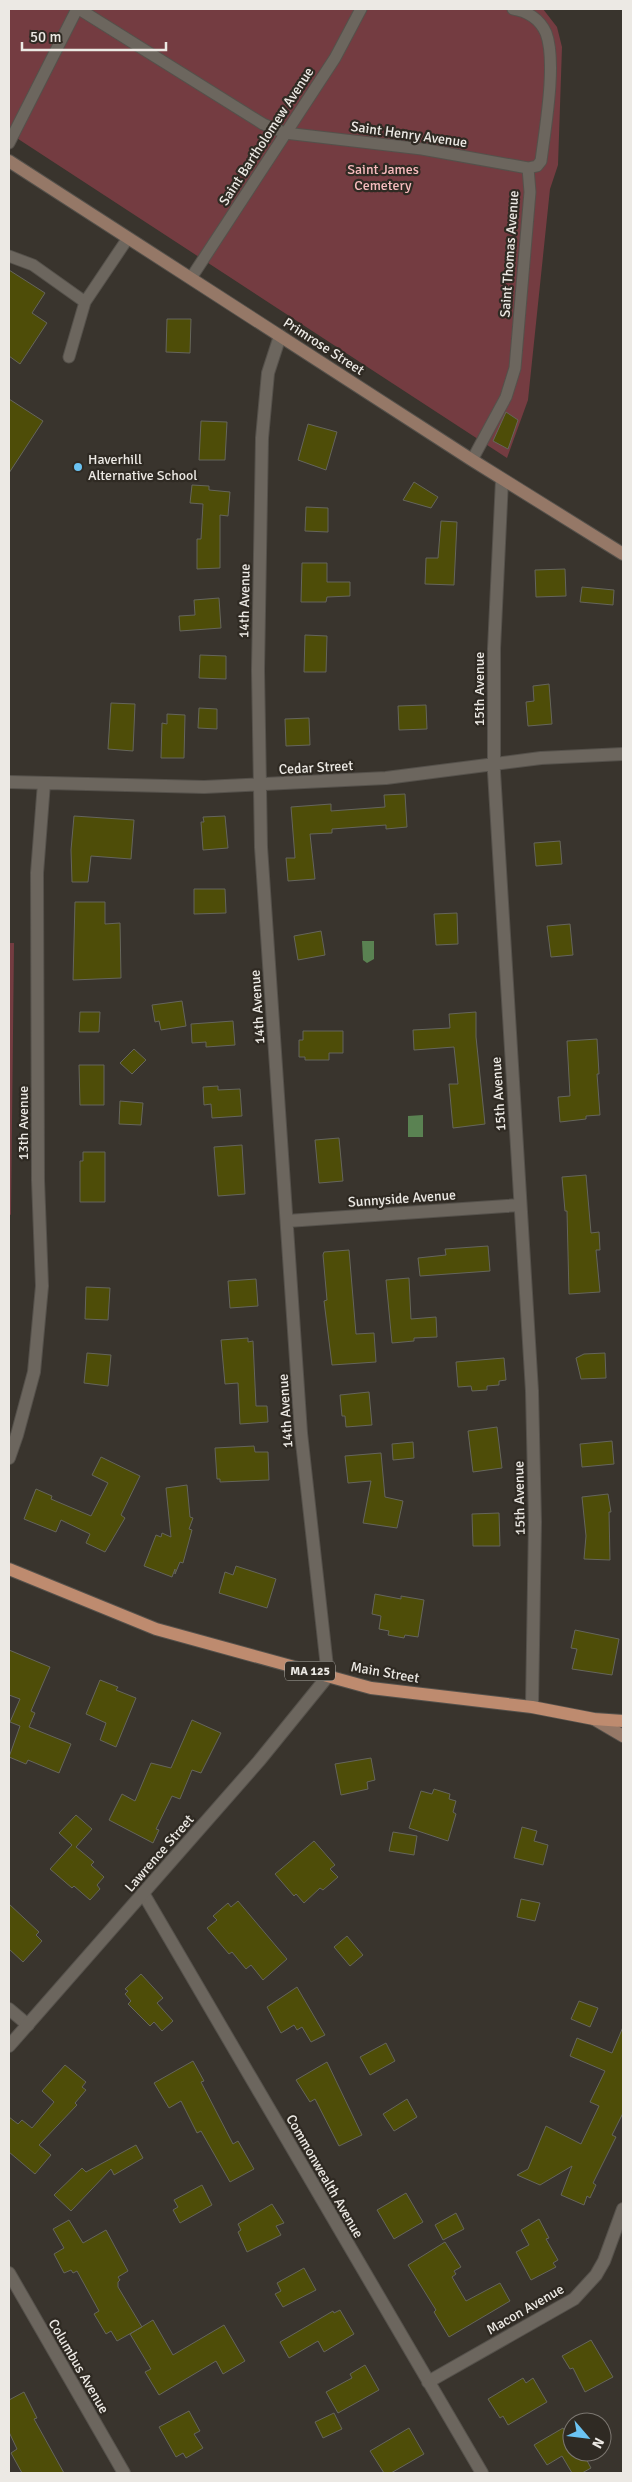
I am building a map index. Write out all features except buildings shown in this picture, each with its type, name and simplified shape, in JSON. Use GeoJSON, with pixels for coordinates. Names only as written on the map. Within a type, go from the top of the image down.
{"type":"FeatureCollection","features":[{"type":"Feature","properties":{"kind":"main road","name":"Primrose Street"},"geometry":{"type":"LineString","coordinates":[[9,161],[502,480],[623,554]]}},
{"type":"Feature","properties":{"kind":"main road","name":"Main Street"},"geometry":{"type":"LineString","coordinates":[[9,1570],[156,1629],[371,1688],[532,1707],[594,1719],[623,1721]]}},
{"type":"Feature","properties":{"kind":"main road"},"geometry":{"type":"LineString","coordinates":[[594,1719],[623,1736]]}},
{"type":"Feature","properties":{"kind":"street","name":"14th Avenue"},"geometry":{"type":"LineString","coordinates":[[280,336],[268,373],[262,438],[258,670],[261,847],[301,1433],[328,1676]]}},
{"type":"Feature","properties":{"kind":"street","name":"15th Avenue"},"geometry":{"type":"LineString","coordinates":[[502,480],[494,649],[494,764],[532,1391],[535,1522],[532,1707]]}},
{"type":"Feature","properties":{"kind":"street","name":"Cedar Street"},"geometry":{"type":"LineString","coordinates":[[9,782],[204,787],[386,778],[542,758],[623,754]]}},
{"type":"Feature","properties":{"kind":"street","name":"13th Avenue"},"geometry":{"type":"LineString","coordinates":[[9,1458],[34,1372],[42,1286],[38,1171],[37,873],[44,783]]}},
{"type":"Feature","properties":{"kind":"street","name":"Sunnyside Avenue"},"geometry":{"type":"LineString","coordinates":[[287,1221],[520,1205]]}},
{"type":"Feature","properties":{"kind":"street","name":"Lawrence Street"},"geometry":{"type":"LineString","coordinates":[[9,2046],[259,1761],[328,1676]]}},
{"type":"Feature","properties":{"kind":"street","name":"Commonwealth Avenue"},"geometry":{"type":"LineString","coordinates":[[143,1893],[482,2473]]}},
{"type":"Feature","properties":{"kind":"street"},"geometry":{"type":"LineString","coordinates":[[9,2009],[28,2025]]}},
{"type":"Feature","properties":{"kind":"street","name":"Macon Avenue"},"geometry":{"type":"LineString","coordinates":[[428,2382],[574,2300],[596,2275],[604,2261],[623,2210]]}},
{"type":"Feature","properties":{"kind":"street","name":"Columbus Avenue"},"geometry":{"type":"LineString","coordinates":[[9,2273],[124,2473]]}},
{"type":"Feature","properties":{"kind":"lane","name":"Saint Henry Avenue"},"geometry":{"type":"LineString","coordinates":[[78,9],[263,124],[285,133],[422,149],[528,168]]}},
{"type":"Feature","properties":{"kind":"lane"},"geometry":{"type":"LineString","coordinates":[[9,143],[78,9]]}},
{"type":"Feature","properties":{"kind":"lane","name":"Saint Bartholomew Avenue"},"geometry":{"type":"LineString","coordinates":[[191,278],[335,58],[361,9]]}},
{"type":"Feature","properties":{"kind":"lane"},"geometry":{"type":"LineString","coordinates":[[513,9],[521,10],[535,18],[546,32],[549,47],[550,78],[541,161],[537,166],[528,168]]}},
{"type":"Feature","properties":{"kind":"lane","name":"Saint Thomas Avenue"},"geometry":{"type":"LineString","coordinates":[[472,460],[506,397],[515,368],[530,192],[528,168]]}},
{"type":"Feature","properties":{"kind":"lane"},"geometry":{"type":"LineString","coordinates":[[69,357],[85,302],[128,238]]}},
{"type":"Feature","properties":{"kind":"lane"},"geometry":{"type":"LineString","coordinates":[[9,256],[33,265],[85,302]]}},
{"type":"Feature","properties":{"kind":"green space","name":"Saint James Cemetery"},"geometry":{"type":"Polygon","coordinates":[[[9,9],[543,9],[557,27],[562,47],[558,165],[550,189],[528,400],[507,458],[9,133],[9,9]]]}},
{"type":"Feature","properties":{"kind":"green space"},"geometry":{"type":"Polygon","coordinates":[[[9,943],[14,943],[11,1215],[9,1214],[9,943]]]}},
{"type":"Feature","properties":{"kind":"shaded area"},"geometry":{"type":"Polygon","coordinates":[[[362,941],[374,941],[374,959],[367,963],[363,960],[362,941]]]}},
{"type":"Feature","properties":{"kind":"shaded area"},"geometry":{"type":"Polygon","coordinates":[[[423,1115],[423,1137],[408,1137],[408,1116],[423,1115]]]}},
{"type":"Feature","properties":{"kind":"place","name":"Haverhill Alternative School"},"geometry":{"type":"Point","coordinates":[78,467]}}]}
